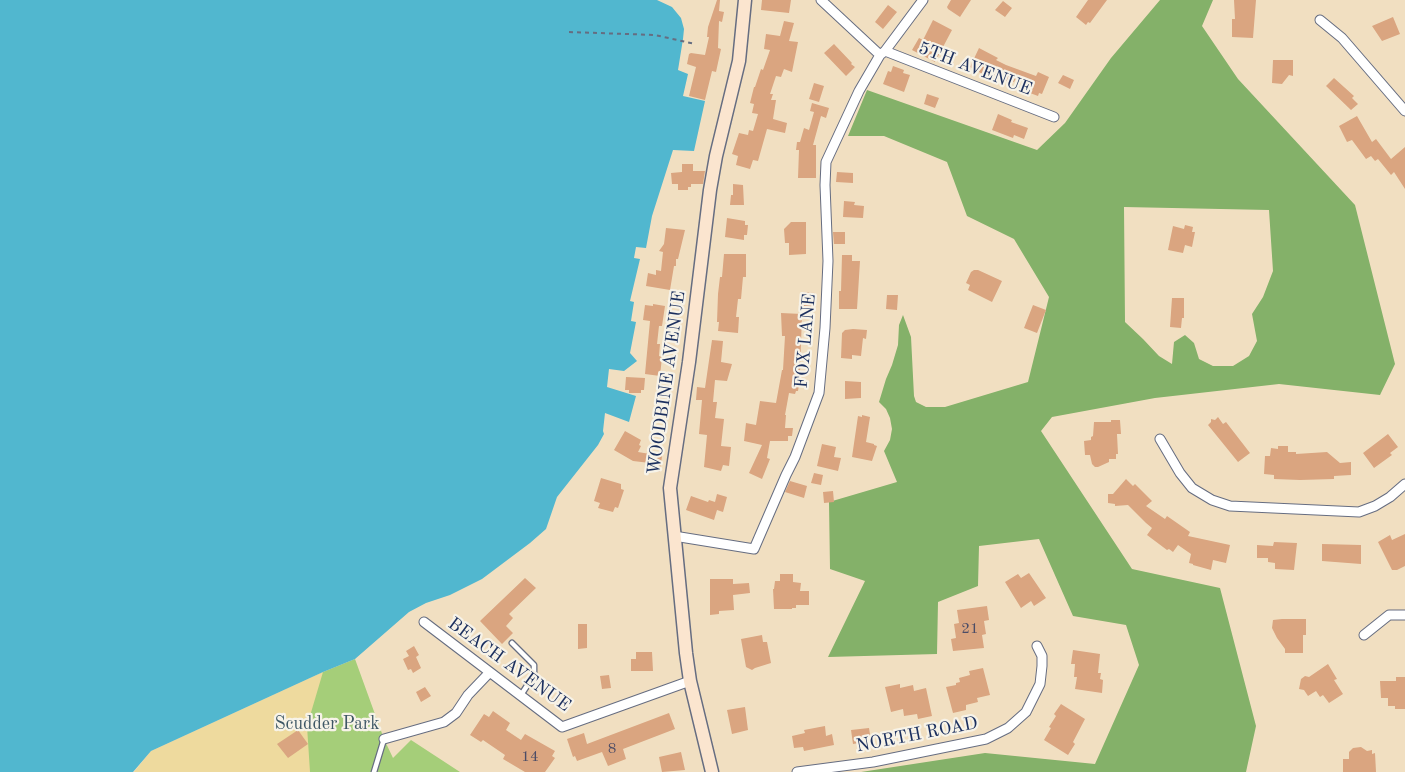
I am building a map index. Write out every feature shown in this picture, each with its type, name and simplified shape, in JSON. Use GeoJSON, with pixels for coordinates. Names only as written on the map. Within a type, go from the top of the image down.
{"type":"FeatureCollection","features":[{"type":"Feature","properties":{"kind":"main road","name":"WOODBINE AVENUE"},"geometry":{"type":"LineString","coordinates":[[712,772],[690,681],[670,488],[689,362],[710,190],[716,156],[740,61],[745,0]]}},
{"type":"Feature","properties":{"kind":"street","name":"5TH AVENUE"},"geometry":{"type":"LineString","coordinates":[[820,0],[883,53],[1054,117]]}},
{"type":"Feature","properties":{"kind":"street"},"geometry":{"type":"LineString","coordinates":[[883,53],[923,0]]}},
{"type":"Feature","properties":{"kind":"street"},"geometry":{"type":"LineString","coordinates":[[1320,20],[1342,38],[1405,111]]}},
{"type":"Feature","properties":{"kind":"street","name":"FOX LANE"},"geometry":{"type":"LineString","coordinates":[[674,536],[754,549],[795,457],[819,393],[825,328],[828,261],[826,162],[859,91],[883,53]]}},
{"type":"Feature","properties":{"kind":"street"},"geometry":{"type":"LineString","coordinates":[[1160,439],[1192,488],[1212,500],[1230,506],[1359,512],[1375,506],[1390,497],[1405,484]]}},
{"type":"Feature","properties":{"kind":"street"},"geometry":{"type":"LineString","coordinates":[[1364,634],[1389,615],[1405,615]]}},
{"type":"Feature","properties":{"kind":"street","name":"BEACH AVENUE"},"geometry":{"type":"LineString","coordinates":[[424,622],[562,727],[690,681]]}},
{"type":"Feature","properties":{"kind":"street","name":"NORTH ROAD"},"geometry":{"type":"LineString","coordinates":[[797,772],[873,762],[986,739],[1008,728],[1026,712],[1040,684],[1042,656],[1037,646]]}},
{"type":"Feature","properties":{"kind":"street"},"geometry":{"type":"LineString","coordinates":[[384,739],[444,722],[456,713],[468,695],[489,673]]}},
{"type":"Feature","properties":{"kind":"lane"},"geometry":{"type":"LineString","coordinates":[[512,643],[534,665],[534,675],[520,696]]}},
{"type":"Feature","properties":{"kind":"lane"},"geometry":{"type":"LineString","coordinates":[[374,772],[384,739]]}},
{"type":"Feature","properties":{"kind":"path"},"geometry":{"type":"LineString","coordinates":[[568,32],[655,35],[695,44]]}},
{"type":"Feature","properties":{"kind":"green space"},"geometry":{"type":"Polygon","coordinates":[[[1160,0],[1213,0],[1202,26],[1238,79],[1355,205],[1395,364],[1380,395],[1279,384],[1155,398],[1052,417],[1041,431],[1132,569],[1220,588],[1256,726],[1246,772],[861,772],[985,753],[1095,764],[1139,665],[1126,625],[1073,616],[1039,539],[979,546],[978,586],[938,602],[937,654],[828,657],[865,581],[830,569],[829,502],[897,482],[884,451],[890,440],[892,429],[890,418],[886,409],[879,402],[898,345],[899,325],[903,315],[911,337],[914,396],[916,402],[926,407],[945,407],[1028,382],[1049,297],[1014,239],[967,216],[947,162],[884,136],[848,136],[867,90],[1037,150],[1065,123],[1111,58],[1160,0]],[[1124,207],[1125,322],[1159,356],[1172,364],[1174,342],[1185,335],[1194,343],[1199,359],[1213,366],[1233,366],[1249,356],[1257,341],[1252,314],[1263,297],[1273,271],[1269,210],[1124,207]]]}},
{"type":"Feature","properties":{"kind":"green space","name":"Scudder Park"},"geometry":{"type":"Polygon","coordinates":[[[355,659],[384,739],[393,758],[411,740],[460,772],[141,772],[323,672],[355,659]]]}},
{"type":"Feature","properties":{"kind":"sand"},"geometry":{"type":"Polygon","coordinates":[[[323,672],[307,726],[310,772],[134,772],[151,751],[323,672]]]}},
{"type":"Feature","properties":{"kind":"water"},"geometry":{"type":"Polygon","coordinates":[[[0,0],[657,0],[672,7],[681,18],[684,29],[678,70],[688,74],[683,96],[705,101],[694,151],[673,150],[652,216],[646,248],[636,247],[634,258],[640,259],[630,301],[634,302],[631,321],[636,322],[630,353],[637,361],[624,371],[609,369],[607,387],[636,396],[629,422],[605,413],[604,434],[598,445],[557,497],[546,529],[482,579],[409,612],[355,659],[151,751],[133,772],[0,772],[0,0]]]}},
{"type":"Feature","properties":{"kind":"building"},"geometry":{"type":"Polygon","coordinates":[[[717,0],[720,0],[719,11],[724,12],[722,22],[719,21],[718,48],[721,49],[716,72],[712,71],[705,100],[689,96],[696,67],[687,64],[689,54],[691,53],[705,55],[709,37],[707,37],[708,27],[717,0]]]}},
{"type":"Feature","properties":{"kind":"building"},"geometry":{"type":"Polygon","coordinates":[[[762,0],[791,0],[789,13],[761,10],[762,0]]]}},
{"type":"Feature","properties":{"kind":"building"},"geometry":{"type":"Polygon","coordinates":[[[951,0],[971,0],[960,17],[948,9],[947,7],[951,0]]]}},
{"type":"Feature","properties":{"kind":"building"},"geometry":{"type":"Polygon","coordinates":[[[1088,0],[1107,0],[1090,23],[1088,22],[1086,25],[1076,17],[1088,0]]]}},
{"type":"Feature","properties":{"kind":"building"},"geometry":{"type":"Polygon","coordinates":[[[1234,0],[1256,0],[1253,38],[1232,37],[1232,19],[1235,19],[1234,0]]]}},
{"type":"Feature","properties":{"kind":"building"},"geometry":{"type":"Polygon","coordinates":[[[1003,1],[1012,8],[1005,17],[995,10],[1003,1]]]}},
{"type":"Feature","properties":{"kind":"building"},"geometry":{"type":"Polygon","coordinates":[[[888,5],[897,12],[883,29],[875,22],[888,5]]]}},
{"type":"Feature","properties":{"kind":"building"},"geometry":{"type":"Polygon","coordinates":[[[1393,17],[1400,34],[1382,41],[1372,26],[1393,17]]]}},
{"type":"Feature","properties":{"kind":"building"},"geometry":{"type":"Polygon","coordinates":[[[933,20],[952,30],[935,62],[912,50],[919,38],[923,40],[933,20]]]}},
{"type":"Feature","properties":{"kind":"building"},"geometry":{"type":"Polygon","coordinates":[[[784,21],[794,23],[789,41],[798,42],[792,72],[784,69],[781,77],[776,76],[770,94],[773,94],[771,100],[776,100],[773,119],[787,123],[785,133],[767,129],[758,161],[753,160],[750,169],[736,165],[738,156],[732,154],[739,133],[748,135],[749,130],[753,131],[758,114],[752,113],[754,104],[750,103],[754,87],[761,69],[763,70],[770,50],[764,49],[766,34],[780,36],[784,21]]]}},
{"type":"Feature","properties":{"kind":"building"},"geometry":{"type":"Polygon","coordinates":[[[834,44],[855,67],[846,76],[824,53],[834,44]]]}},
{"type":"Feature","properties":{"kind":"building"},"geometry":{"type":"Polygon","coordinates":[[[979,48],[998,58],[996,60],[1006,65],[1036,76],[1038,72],[1049,77],[1042,94],[1039,93],[1038,96],[1030,93],[1033,85],[1016,78],[1012,83],[990,75],[988,77],[970,67],[979,48]]]}},
{"type":"Feature","properties":{"kind":"building"},"geometry":{"type":"Polygon","coordinates":[[[1273,60],[1293,60],[1293,76],[1289,75],[1282,84],[1272,83],[1273,60]]]}},
{"type":"Feature","properties":{"kind":"building"},"geometry":{"type":"Polygon","coordinates":[[[893,66],[904,70],[903,73],[910,75],[904,92],[883,84],[888,71],[891,72],[893,66]]]}},
{"type":"Feature","properties":{"kind":"building"},"geometry":{"type":"Polygon","coordinates":[[[1063,75],[1074,80],[1070,89],[1058,83],[1063,75]]]}},
{"type":"Feature","properties":{"kind":"building"},"geometry":{"type":"Polygon","coordinates":[[[1334,78],[1354,96],[1352,98],[1358,104],[1351,110],[1326,86],[1334,78]]]}},
{"type":"Feature","properties":{"kind":"building"},"geometry":{"type":"Polygon","coordinates":[[[814,83],[824,86],[819,102],[809,99],[814,83]]]}},
{"type":"Feature","properties":{"kind":"building"},"geometry":{"type":"Polygon","coordinates":[[[927,94],[939,98],[935,108],[924,104],[927,94]]]}},
{"type":"Feature","properties":{"kind":"building"},"geometry":{"type":"Polygon","coordinates":[[[812,103],[829,108],[826,118],[821,116],[813,145],[816,145],[816,178],[798,178],[799,150],[796,150],[797,142],[800,142],[804,128],[809,130],[814,112],[810,111],[812,103]]]}},
{"type":"Feature","properties":{"kind":"building"},"geometry":{"type":"Polygon","coordinates":[[[998,114],[1012,120],[1011,122],[1028,128],[1024,139],[1014,135],[1013,138],[992,130],[998,114]]]}},
{"type":"Feature","properties":{"kind":"building"},"geometry":{"type":"Polygon","coordinates":[[[1357,116],[1372,142],[1376,139],[1391,159],[1405,147],[1405,189],[1394,172],[1391,175],[1378,159],[1375,161],[1371,156],[1366,159],[1352,140],[1347,142],[1339,126],[1357,116]]]}},
{"type":"Feature","properties":{"kind":"building"},"geometry":{"type":"Polygon","coordinates":[[[682,164],[693,164],[693,171],[705,171],[703,184],[691,184],[688,190],[678,190],[678,184],[672,184],[671,173],[682,172],[682,164]]]}},
{"type":"Feature","properties":{"kind":"building"},"geometry":{"type":"Polygon","coordinates":[[[837,172],[853,173],[853,183],[836,182],[837,172]]]}},
{"type":"Feature","properties":{"kind":"building"},"geometry":{"type":"Polygon","coordinates":[[[733,184],[743,185],[744,205],[730,205],[731,195],[733,195],[733,184]]]}},
{"type":"Feature","properties":{"kind":"building"},"geometry":{"type":"Polygon","coordinates":[[[844,201],[855,202],[854,205],[864,206],[863,218],[843,217],[844,201]]]}},
{"type":"Feature","properties":{"kind":"building"},"geometry":{"type":"Polygon","coordinates":[[[727,218],[745,221],[745,225],[748,225],[747,235],[744,235],[744,240],[725,237],[727,218]]]}},
{"type":"Feature","properties":{"kind":"building"},"geometry":{"type":"Polygon","coordinates":[[[791,222],[806,222],[806,254],[789,255],[789,243],[785,243],[784,229],[791,222]]]}},
{"type":"Feature","properties":{"kind":"building"},"geometry":{"type":"Polygon","coordinates":[[[1185,225],[1193,227],[1192,232],[1195,232],[1192,247],[1185,245],[1183,253],[1168,250],[1173,226],[1184,229],[1185,225]]]}},
{"type":"Feature","properties":{"kind":"building"},"geometry":{"type":"Polygon","coordinates":[[[666,228],[685,230],[678,259],[676,259],[676,266],[674,266],[670,290],[646,286],[648,273],[656,275],[656,270],[661,271],[663,252],[659,251],[664,244],[666,228]]]}},
{"type":"Feature","properties":{"kind":"building"},"geometry":{"type":"Polygon","coordinates":[[[833,232],[845,232],[845,244],[834,244],[833,232]]]}},
{"type":"Feature","properties":{"kind":"building"},"geometry":{"type":"Polygon","coordinates":[[[724,254],[746,254],[746,277],[743,277],[741,299],[738,299],[736,317],[739,317],[738,333],[718,331],[718,294],[724,254]]]}},
{"type":"Feature","properties":{"kind":"building"},"geometry":{"type":"Polygon","coordinates":[[[842,255],[852,255],[852,261],[860,261],[857,309],[839,309],[842,255]]]}},
{"type":"Feature","properties":{"kind":"building"},"geometry":{"type":"Polygon","coordinates":[[[974,270],[1002,281],[992,302],[968,290],[970,285],[966,283],[971,272],[974,270]]]}},
{"type":"Feature","properties":{"kind":"building"},"geometry":{"type":"Polygon","coordinates":[[[803,292],[815,293],[814,305],[812,307],[802,306],[803,292]]]}},
{"type":"Feature","properties":{"kind":"building"},"geometry":{"type":"Polygon","coordinates":[[[887,295],[898,295],[897,310],[886,309],[887,295]]]}},
{"type":"Feature","properties":{"kind":"building"},"geometry":{"type":"Polygon","coordinates":[[[1172,298],[1184,298],[1184,318],[1182,318],[1181,328],[1170,327],[1172,298]]]}},
{"type":"Feature","properties":{"kind":"building"},"geometry":{"type":"Polygon","coordinates":[[[653,304],[665,306],[662,326],[659,326],[657,344],[660,344],[659,356],[662,357],[660,376],[645,374],[650,321],[643,320],[645,305],[653,306],[653,304]]]}},
{"type":"Feature","properties":{"kind":"building"},"geometry":{"type":"Polygon","coordinates":[[[1033,305],[1046,310],[1037,333],[1024,328],[1033,305]]]}},
{"type":"Feature","properties":{"kind":"building"},"geometry":{"type":"Polygon","coordinates":[[[781,313],[802,314],[801,373],[798,391],[795,394],[789,393],[785,415],[785,428],[793,428],[792,436],[788,436],[788,441],[770,441],[767,458],[770,459],[762,479],[749,473],[762,445],[744,441],[746,423],[756,425],[760,401],[776,403],[783,370],[785,336],[782,336],[781,313]]]}},
{"type":"Feature","properties":{"kind":"building"},"geometry":{"type":"Polygon","coordinates":[[[845,330],[867,330],[866,339],[863,338],[861,356],[852,355],[852,359],[841,358],[842,333],[845,330]]]}},
{"type":"Feature","properties":{"kind":"building"},"geometry":{"type":"Polygon","coordinates":[[[712,340],[723,341],[721,362],[732,364],[727,381],[715,380],[713,402],[717,402],[715,418],[724,419],[721,446],[731,447],[729,466],[723,465],[721,471],[704,467],[707,435],[699,434],[702,400],[696,400],[697,387],[705,388],[712,340]]]}},
{"type":"Feature","properties":{"kind":"building"},"geometry":{"type":"Polygon","coordinates":[[[626,377],[645,378],[644,390],[641,390],[641,393],[629,393],[629,390],[625,390],[626,377]]]}},
{"type":"Feature","properties":{"kind":"building"},"geometry":{"type":"Polygon","coordinates":[[[845,381],[861,382],[861,398],[845,399],[845,381]]]}},
{"type":"Feature","properties":{"kind":"building"},"geometry":{"type":"Polygon","coordinates":[[[862,415],[870,417],[866,442],[877,446],[872,461],[852,457],[858,416],[862,417],[862,415]]]}},
{"type":"Feature","properties":{"kind":"building"},"geometry":{"type":"Polygon","coordinates":[[[1218,417],[1223,424],[1226,422],[1250,453],[1238,462],[1208,425],[1211,419],[1215,420],[1218,417]]]}},
{"type":"Feature","properties":{"kind":"building"},"geometry":{"type":"Polygon","coordinates":[[[1111,420],[1120,420],[1121,434],[1117,434],[1118,454],[1116,454],[1116,459],[1109,459],[1109,462],[1095,467],[1092,464],[1090,455],[1085,455],[1084,441],[1091,440],[1094,422],[1111,422],[1111,420]]]}},
{"type":"Feature","properties":{"kind":"building"},"geometry":{"type":"Polygon","coordinates":[[[625,431],[641,440],[638,452],[662,456],[660,472],[648,470],[650,463],[633,461],[614,450],[625,431]]]}},
{"type":"Feature","properties":{"kind":"building"},"geometry":{"type":"Polygon","coordinates":[[[1388,434],[1398,447],[1390,453],[1392,455],[1374,468],[1363,453],[1388,434]]]}},
{"type":"Feature","properties":{"kind":"building"},"geometry":{"type":"Polygon","coordinates":[[[822,444],[836,447],[834,457],[841,458],[838,471],[817,466],[822,444]]]}},
{"type":"Feature","properties":{"kind":"building"},"geometry":{"type":"Polygon","coordinates":[[[1278,446],[1288,446],[1288,452],[1296,452],[1296,454],[1327,452],[1340,463],[1351,462],[1351,475],[1334,476],[1334,479],[1274,479],[1274,475],[1264,474],[1265,456],[1270,456],[1271,448],[1278,449],[1278,446]]]}},
{"type":"Feature","properties":{"kind":"building"},"geometry":{"type":"Polygon","coordinates":[[[814,473],[823,475],[821,485],[811,483],[814,473]]]}},
{"type":"Feature","properties":{"kind":"building"},"geometry":{"type":"Polygon","coordinates":[[[601,478],[621,484],[621,489],[624,490],[618,508],[615,507],[613,512],[598,508],[600,503],[594,501],[601,478]]]}},
{"type":"Feature","properties":{"kind":"building"},"geometry":{"type":"Polygon","coordinates":[[[1126,479],[1133,486],[1135,484],[1152,501],[1146,506],[1165,519],[1167,516],[1190,532],[1188,536],[1230,545],[1226,563],[1213,560],[1211,570],[1189,563],[1191,554],[1178,545],[1173,552],[1169,549],[1167,550],[1147,535],[1152,528],[1128,505],[1115,506],[1115,504],[1108,503],[1108,494],[1113,494],[1126,479]]]}},
{"type":"Feature","properties":{"kind":"building"},"geometry":{"type":"Polygon","coordinates":[[[790,481],[807,486],[804,498],[785,492],[790,481]]]}},
{"type":"Feature","properties":{"kind":"building"},"geometry":{"type":"Polygon","coordinates":[[[833,491],[834,502],[824,503],[823,492],[833,491]]]}},
{"type":"Feature","properties":{"kind":"building"},"geometry":{"type":"Polygon","coordinates":[[[717,494],[727,497],[723,512],[717,510],[714,520],[686,510],[691,496],[708,502],[709,500],[715,502],[717,494]]]}},
{"type":"Feature","properties":{"kind":"building"},"geometry":{"type":"Polygon","coordinates":[[[1405,534],[1405,566],[1392,570],[1378,542],[1390,535],[1392,540],[1405,534]]]}},
{"type":"Feature","properties":{"kind":"building"},"geometry":{"type":"Polygon","coordinates":[[[1274,542],[1297,543],[1294,570],[1275,569],[1275,563],[1268,562],[1268,558],[1257,558],[1257,545],[1273,546],[1274,542]]]}},
{"type":"Feature","properties":{"kind":"building"},"geometry":{"type":"Polygon","coordinates":[[[1322,544],[1361,545],[1361,564],[1322,561],[1322,544]]]}},
{"type":"Feature","properties":{"kind":"building"},"geometry":{"type":"Polygon","coordinates":[[[1029,573],[1046,598],[1034,606],[1031,601],[1021,608],[1005,582],[1018,574],[1021,578],[1029,573]]]}},
{"type":"Feature","properties":{"kind":"building"},"geometry":{"type":"Polygon","coordinates":[[[780,574],[793,574],[793,582],[801,583],[800,591],[809,591],[809,605],[796,605],[796,608],[792,609],[774,609],[773,589],[775,581],[780,581],[780,574]]]}},
{"type":"Feature","properties":{"kind":"building"},"geometry":{"type":"Polygon","coordinates":[[[525,578],[536,588],[509,614],[513,618],[506,626],[513,633],[502,644],[480,621],[525,578]]]}},
{"type":"Feature","properties":{"kind":"building"},"geometry":{"type":"Polygon","coordinates":[[[710,579],[733,579],[733,584],[749,583],[750,593],[733,595],[734,610],[719,611],[719,614],[710,615],[710,579]]]}},
{"type":"Feature","properties":{"kind":"building"},"geometry":{"type":"Polygon","coordinates":[[[987,606],[989,620],[984,621],[986,634],[982,635],[984,648],[953,651],[951,639],[956,638],[954,624],[959,623],[957,610],[987,606]]]}},
{"type":"Feature","properties":{"kind":"building"},"geometry":{"type":"Polygon","coordinates":[[[1306,619],[1306,635],[1303,635],[1303,653],[1285,653],[1285,649],[1272,628],[1273,620],[1306,619]]]}},
{"type":"Feature","properties":{"kind":"building"},"geometry":{"type":"Polygon","coordinates":[[[578,624],[587,624],[587,648],[578,649],[578,624]]]}},
{"type":"Feature","properties":{"kind":"building"},"geometry":{"type":"Polygon","coordinates":[[[762,635],[763,642],[767,642],[771,663],[752,670],[746,667],[741,639],[762,635]]]}},
{"type":"Feature","properties":{"kind":"building"},"geometry":{"type":"Polygon","coordinates":[[[414,646],[419,655],[416,657],[421,668],[413,673],[411,669],[408,670],[403,659],[409,656],[406,651],[414,646]]]}},
{"type":"Feature","properties":{"kind":"building"},"geometry":{"type":"Polygon","coordinates":[[[1073,650],[1100,654],[1098,673],[1101,673],[1100,679],[1103,680],[1102,693],[1075,689],[1077,677],[1074,677],[1075,664],[1071,664],[1073,650]]]}},
{"type":"Feature","properties":{"kind":"building"},"geometry":{"type":"Polygon","coordinates":[[[636,652],[652,652],[653,671],[631,671],[631,659],[636,659],[636,652]]]}},
{"type":"Feature","properties":{"kind":"building"},"geometry":{"type":"Polygon","coordinates":[[[1328,664],[1337,679],[1334,680],[1343,694],[1329,703],[1323,695],[1320,697],[1316,691],[1308,696],[1304,690],[1299,689],[1301,679],[1305,676],[1309,677],[1328,664]]]}},
{"type":"Feature","properties":{"kind":"building"},"geometry":{"type":"Polygon","coordinates":[[[983,668],[990,695],[977,698],[978,702],[966,705],[966,710],[953,713],[946,687],[956,685],[956,683],[960,682],[959,678],[970,675],[969,671],[983,668]]]}},
{"type":"Feature","properties":{"kind":"building"},"geometry":{"type":"Polygon","coordinates":[[[609,675],[611,688],[602,689],[600,676],[609,675]]]}},
{"type":"Feature","properties":{"kind":"building"},"geometry":{"type":"Polygon","coordinates":[[[1396,677],[1405,677],[1405,709],[1395,709],[1395,706],[1388,706],[1388,698],[1381,698],[1380,681],[1396,681],[1396,677]]]}},
{"type":"Feature","properties":{"kind":"building"},"geometry":{"type":"Polygon","coordinates":[[[900,684],[900,688],[913,685],[914,691],[926,688],[932,716],[918,719],[917,714],[904,716],[903,709],[891,712],[885,687],[900,684]]]}},
{"type":"Feature","properties":{"kind":"building"},"geometry":{"type":"Polygon","coordinates":[[[425,687],[431,696],[421,702],[416,692],[425,687]]]}},
{"type":"Feature","properties":{"kind":"building"},"geometry":{"type":"Polygon","coordinates":[[[1061,704],[1085,719],[1073,742],[1075,744],[1068,755],[1044,740],[1056,716],[1054,714],[1061,704]]]}},
{"type":"Feature","properties":{"kind":"building"},"geometry":{"type":"Polygon","coordinates":[[[745,707],[748,730],[732,734],[727,710],[745,707]]]}},
{"type":"Feature","properties":{"kind":"building"},"geometry":{"type":"Polygon","coordinates":[[[493,711],[510,723],[506,730],[521,740],[525,734],[555,751],[552,756],[555,758],[545,772],[525,772],[503,759],[505,755],[483,740],[481,742],[470,735],[484,714],[489,717],[493,711]]]}},
{"type":"Feature","properties":{"kind":"building"},"geometry":{"type":"Polygon","coordinates":[[[669,713],[675,729],[623,749],[626,759],[608,766],[602,752],[577,761],[575,756],[573,757],[567,739],[584,733],[587,744],[669,713]]]}},
{"type":"Feature","properties":{"kind":"building"},"geometry":{"type":"Polygon","coordinates":[[[825,726],[826,736],[832,734],[834,745],[804,751],[803,747],[794,748],[792,736],[805,733],[804,730],[825,726]]]}},
{"type":"Feature","properties":{"kind":"building"},"geometry":{"type":"Polygon","coordinates":[[[869,728],[871,741],[853,744],[851,730],[869,728]]]}},
{"type":"Feature","properties":{"kind":"building"},"geometry":{"type":"Polygon","coordinates":[[[298,730],[308,744],[288,758],[277,744],[298,730]]]}},
{"type":"Feature","properties":{"kind":"building"},"geometry":{"type":"Polygon","coordinates":[[[1361,747],[1367,751],[1372,750],[1372,754],[1375,753],[1376,772],[1343,772],[1343,759],[1349,759],[1349,752],[1353,748],[1361,747]]]}},
{"type":"Feature","properties":{"kind":"building"},"geometry":{"type":"Polygon","coordinates":[[[681,752],[685,770],[662,772],[659,757],[681,752]]]}}]}
